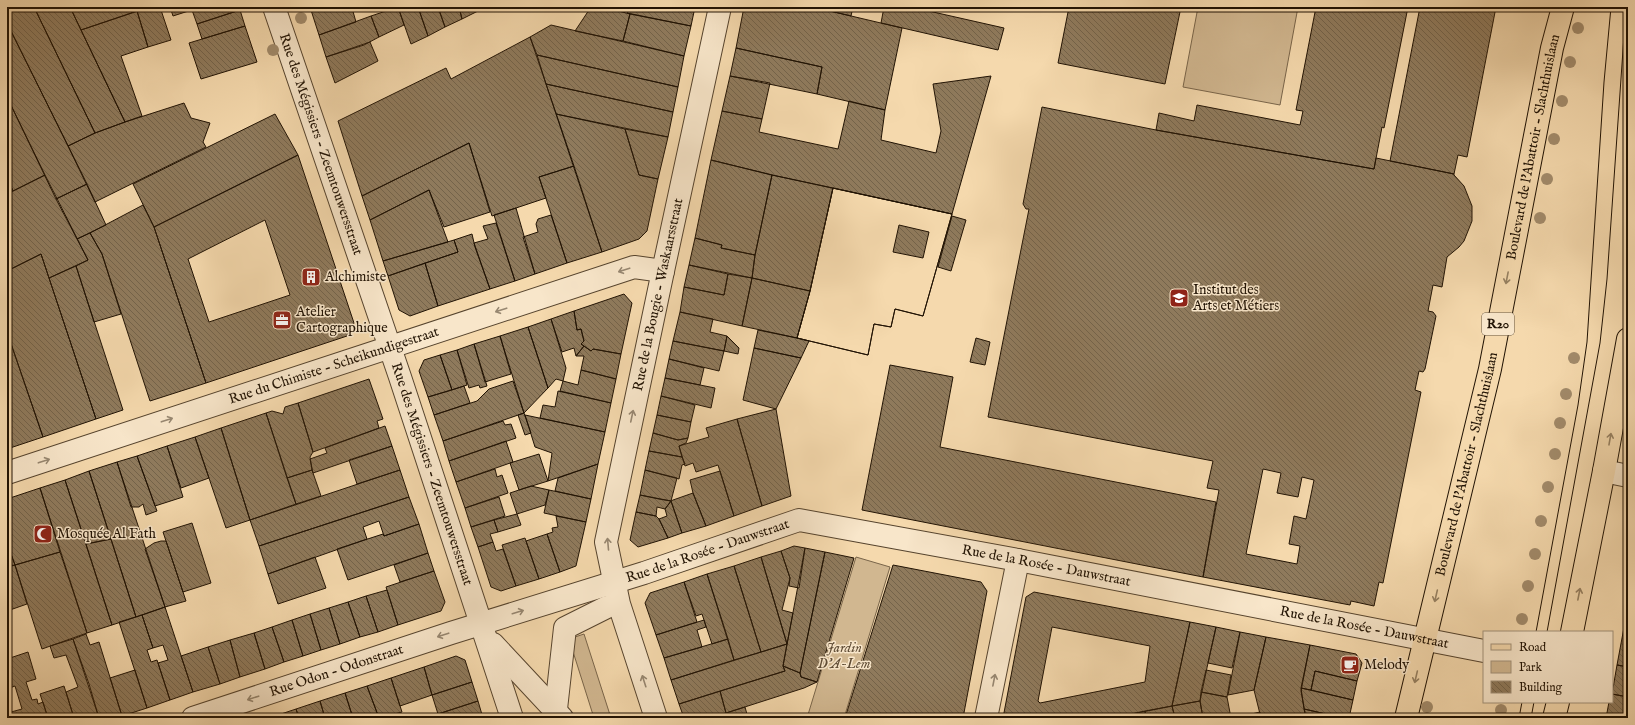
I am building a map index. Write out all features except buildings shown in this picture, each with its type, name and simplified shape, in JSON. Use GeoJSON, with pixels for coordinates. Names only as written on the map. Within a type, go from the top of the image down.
{"type":"FeatureCollection","features":[{"type":"Feature","properties":{"kind":"main road","name":"Boulevard de l'Abattoir - Slachthuislaan"},"geometry":{"type":"LineString","coordinates":[[1425,639],[1490,369],[1552,48],[1563,7]]}},
{"type":"Feature","properties":{"kind":"main road"},"geometry":{"type":"LineString","coordinates":[[1572,631],[1604,471],[1628,339]]}},
{"type":"Feature","properties":{"kind":"main road","name":"R20"},"geometry":{"type":"LineString","coordinates":[[1406,718],[1425,639]]}},
{"type":"Feature","properties":{"kind":"main road"},"geometry":{"type":"LineString","coordinates":[[1554,718],[1558,703]]}},
{"type":"Feature","properties":{"kind":"street","name":"Rue des Mégissiers - Zeemtouwersstraat"},"geometry":{"type":"LineString","coordinates":[[274,7],[390,347],[512,718]]}},
{"type":"Feature","properties":{"kind":"street","name":"Rue de la Bougie - Waskaarsstraat"},"geometry":{"type":"LineString","coordinates":[[656,718],[619,604],[606,542],[720,7]]}},
{"type":"Feature","properties":{"kind":"street","name":"Rue du Chimiste - Scheikundigestraat"},"geometry":{"type":"LineString","coordinates":[[7,473],[634,267],[663,271]]}},
{"type":"Feature","properties":{"kind":"street"},"geometry":{"type":"LineString","coordinates":[[1604,471],[1628,476]]}},
{"type":"Feature","properties":{"kind":"street","name":"Rue de la Rosée - Dauwstraat"},"geometry":{"type":"LineString","coordinates":[[480,624],[615,582],[799,520],[1018,560],[1483,651]]}},
{"type":"Feature","properties":{"kind":"street"},"geometry":{"type":"LineString","coordinates":[[986,718],[1018,560]]}},
{"type":"Feature","properties":{"kind":"street"},"geometry":{"type":"LineString","coordinates":[[558,716],[565,628],[608,607]]}},
{"type":"Feature","properties":{"kind":"street","name":"Rue Odon - Odonstraat"},"geometry":{"type":"LineString","coordinates":[[193,718],[480,624]]}},
{"type":"Feature","properties":{"kind":"street"},"geometry":{"type":"LineString","coordinates":[[493,644],[558,716]]}},
{"type":"Feature","properties":{"kind":"green space"},"geometry":{"type":"Polygon","coordinates":[[[1198,7],[1298,7],[1280,105],[1183,87],[1198,7]]]}},
{"type":"Feature","properties":{"kind":"green space","name":"Jardin D'A-Lem"},"geometry":{"type":"Polygon","coordinates":[[[856,557],[890,567],[844,718],[807,718],[856,557]]]}},
{"type":"Feature","properties":{"kind":"green space"},"geometry":{"type":"Polygon","coordinates":[[[584,634],[611,718],[594,718],[569,639],[584,634]]]}},
{"type":"Feature","properties":{"kind":"tram line"},"geometry":{"type":"LineString","coordinates":[[1536,631],[1578,405],[1587,342],[1604,82],[1611,7]]}},
{"type":"Feature","properties":{"kind":"tram line"},"geometry":{"type":"LineString","coordinates":[[1547,631],[1600,343],[1607,279],[1626,7]]}},
{"type":"Feature","properties":{"kind":"tram line"},"geometry":{"type":"LineString","coordinates":[[1519,718],[1522,703]]}},
{"type":"Feature","properties":{"kind":"tram line"},"geometry":{"type":"LineString","coordinates":[[1531,718],[1534,703]]}},
{"type":"Feature","properties":{"kind":"place","name":"Alchimiste"},"geometry":{"type":"Point","coordinates":[311,277]}},
{"type":"Feature","properties":{"kind":"place","name":"Institut des Arts et Métiers"},"geometry":{"type":"Point","coordinates":[1179,298]}},
{"type":"Feature","properties":{"kind":"place","name":"Atelier Cartographique"},"geometry":{"type":"Point","coordinates":[282,320]}},
{"type":"Feature","properties":{"kind":"place","name":"Mosquée Al Fath"},"geometry":{"type":"Point","coordinates":[43,534]}},
{"type":"Feature","properties":{"kind":"place","name":"Melody"},"geometry":{"type":"Point","coordinates":[1350,665]}}]}
